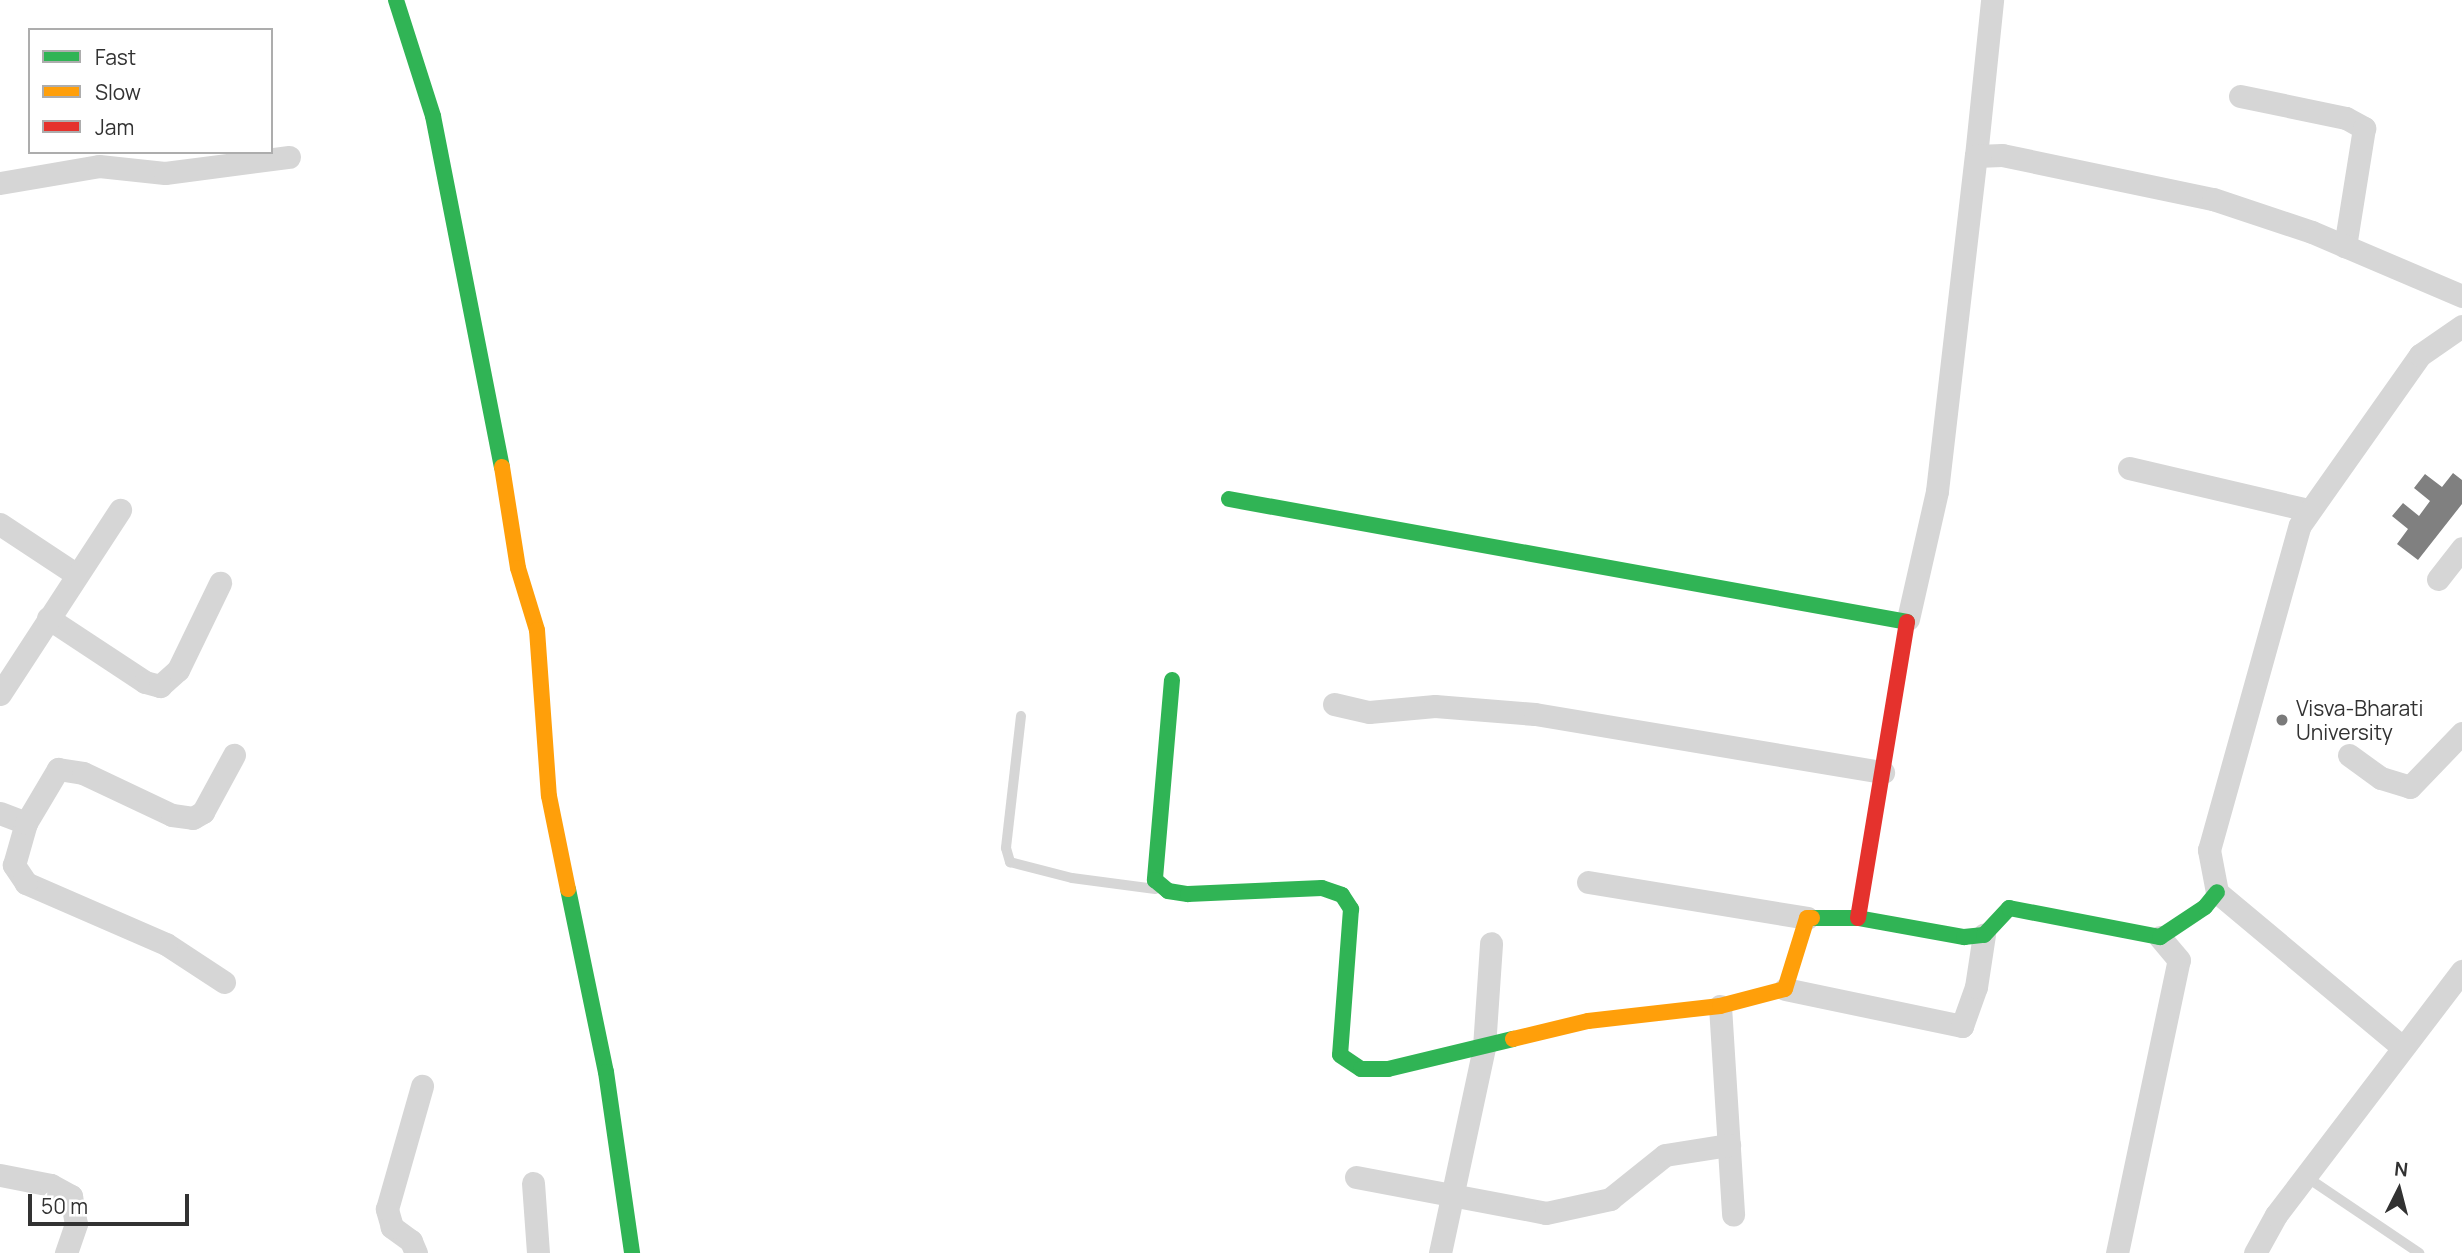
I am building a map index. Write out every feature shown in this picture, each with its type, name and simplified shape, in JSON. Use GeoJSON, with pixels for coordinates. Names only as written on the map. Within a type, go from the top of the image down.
{"type":"FeatureCollection","features":[{"type":"Feature","properties":{"kind":"street"},"geometry":{"type":"LineString","coordinates":[[396,0],[433,116],[491,392],[518,568],[537,630],[549,796],[606,1072],[632,1253]]}},
{"type":"Feature","properties":{"kind":"street"},"geometry":{"type":"LineString","coordinates":[[1858,918],[1908,619],[1937,491],[1992,0]]}},
{"type":"Feature","properties":{"kind":"street"},"geometry":{"type":"LineString","coordinates":[[2239,96],[2346,118],[2364,128],[2345,246]]}},
{"type":"Feature","properties":{"kind":"street"},"geometry":{"type":"LineString","coordinates":[[1976,156],[2002,155],[2213,199],[2345,246],[2462,296]]}},
{"type":"Feature","properties":{"kind":"street"},"geometry":{"type":"LineString","coordinates":[[0,183],[99,166],[165,173],[289,157]]}},
{"type":"Feature","properties":{"kind":"street"},"geometry":{"type":"LineString","coordinates":[[2401,1046],[2217,892],[2209,850],[2308,510],[2420,355],[2462,326]]}},
{"type":"Feature","properties":{"kind":"street"},"geometry":{"type":"LineString","coordinates":[[2129,468],[2308,510]]}},
{"type":"Feature","properties":{"kind":"street"},"geometry":{"type":"LineString","coordinates":[[1229,499],[1908,619]]}},
{"type":"Feature","properties":{"kind":"street"},"geometry":{"type":"LineString","coordinates":[[0,694],[120,510]]}},
{"type":"Feature","properties":{"kind":"street"},"geometry":{"type":"LineString","coordinates":[[0,524],[77,575]]}},
{"type":"Feature","properties":{"kind":"street"},"geometry":{"type":"LineString","coordinates":[[2438,579],[2462,548]]}},
{"type":"Feature","properties":{"kind":"street"},"geometry":{"type":"LineString","coordinates":[[48,618],[145,682],[160,686],[178,670],[220,583]]}},
{"type":"Feature","properties":{"kind":"street"},"geometry":{"type":"LineString","coordinates":[[1172,680],[1153,866],[1154,880],[1168,891],[1322,888],[1342,895],[1351,909],[1338,1036],[1340,1055],[1348,1065],[1388,1069],[1588,1021],[1720,1006],[1785,989],[1962,1026],[1976,987],[1984,935],[2010,908],[2160,937],[2179,960],[2117,1253]]}},
{"type":"Feature","properties":{"kind":"street"},"geometry":{"type":"LineString","coordinates":[[1334,704],[1369,712],[1435,706],[1535,714],[1883,772]]}},
{"type":"Feature","properties":{"kind":"street"},"geometry":{"type":"LineString","coordinates":[[2349,755],[2381,778],[2410,787],[2462,733]]}},
{"type":"Feature","properties":{"kind":"street"},"geometry":{"type":"LineString","coordinates":[[224,982],[166,944],[26,883],[14,866],[26,823],[52,774],[66,768],[172,815],[193,818],[203,812],[234,755]]}},
{"type":"Feature","properties":{"kind":"street"},"geometry":{"type":"LineString","coordinates":[[0,813],[26,823]]}},
{"type":"Feature","properties":{"kind":"street"},"geometry":{"type":"LineString","coordinates":[[1588,883],[1807,918],[1858,918],[1964,937],[1984,935]]}},
{"type":"Feature","properties":{"kind":"street"},"geometry":{"type":"LineString","coordinates":[[2160,937],[2205,908],[2217,892]]}},
{"type":"Feature","properties":{"kind":"street"},"geometry":{"type":"LineString","coordinates":[[1785,989],[1807,918]]}},
{"type":"Feature","properties":{"kind":"street"},"geometry":{"type":"LineString","coordinates":[[1440,1253],[1484,1047],[1491,943]]}},
{"type":"Feature","properties":{"kind":"street"},"geometry":{"type":"LineString","coordinates":[[2255,1253],[2305,1176],[2401,1046],[2462,971]]}},
{"type":"Feature","properties":{"kind":"street"},"geometry":{"type":"LineString","coordinates":[[1720,1006],[1733,1216]]}},
{"type":"Feature","properties":{"kind":"street"},"geometry":{"type":"LineString","coordinates":[[416,1253],[411,1241],[392,1227],[387,1209],[417,1118],[422,1086]]}},
{"type":"Feature","properties":{"kind":"street"},"geometry":{"type":"LineString","coordinates":[[1356,1177],[1519,1210],[1569,1210],[1610,1199],[1665,1154],[1729,1145]]}},
{"type":"Feature","properties":{"kind":"street"},"geometry":{"type":"LineString","coordinates":[[0,1175],[51,1185],[71,1196],[76,1224],[66,1253]]}},
{"type":"Feature","properties":{"kind":"street"},"geometry":{"type":"LineString","coordinates":[[533,1183],[538,1253]]}},
{"type":"Feature","properties":{"kind":"lane"},"geometry":{"type":"LineString","coordinates":[[1021,716],[1006,848],[1010,862],[1072,878],[1168,891]]}},
{"type":"Feature","properties":{"kind":"lane"},"geometry":{"type":"LineString","coordinates":[[2305,1176],[2419,1253]]}},
{"type":"Feature","properties":{"kind":"building"},"geometry":{"type":"Polygon","coordinates":[[[2453,473],[2462,480],[2462,504],[2418,560],[2397,544],[2408,529],[2392,516],[2403,503],[2419,516],[2430,501],[2414,488],[2425,474],[2442,487],[2453,473]]]}},
{"type":"Feature","properties":{"kind":"traffic: fast"},"geometry":{"type":"LineString","coordinates":[[396,0],[433,116],[502,467]]}},
{"type":"Feature","properties":{"kind":"traffic: fast"},"geometry":{"type":"LineString","coordinates":[[1229,499],[1907,622]]}},
{"type":"Feature","properties":{"kind":"traffic: fast"},"geometry":{"type":"LineString","coordinates":[[1172,680],[1155,880],[1168,891],[1188,894],[1322,888],[1342,895],[1351,909],[1340,1055],[1361,1069],[1388,1069],[1513,1039]]}},
{"type":"Feature","properties":{"kind":"traffic: fast"},"geometry":{"type":"LineString","coordinates":[[568,889],[606,1072],[632,1253]]}},
{"type":"Feature","properties":{"kind":"traffic: fast"},"geometry":{"type":"LineString","coordinates":[[1812,918],[1858,918],[1964,937],[1984,935],[2009,908],[2160,937],[2205,907],[2217,892]]}},
{"type":"Feature","properties":{"kind":"traffic: slow"},"geometry":{"type":"LineString","coordinates":[[502,467],[518,568],[537,630],[549,796],[568,889]]}},
{"type":"Feature","properties":{"kind":"traffic: slow"},"geometry":{"type":"LineString","coordinates":[[1513,1039],[1588,1021],[1720,1006],[1785,989],[1807,918],[1812,918]]}},
{"type":"Feature","properties":{"kind":"traffic: jam"},"geometry":{"type":"LineString","coordinates":[[1858,918],[1907,622]]}},
{"type":"Feature","properties":{"kind":"place","name":"Visva-Bharati University"},"geometry":{"type":"Point","coordinates":[2282,720]}}]}
